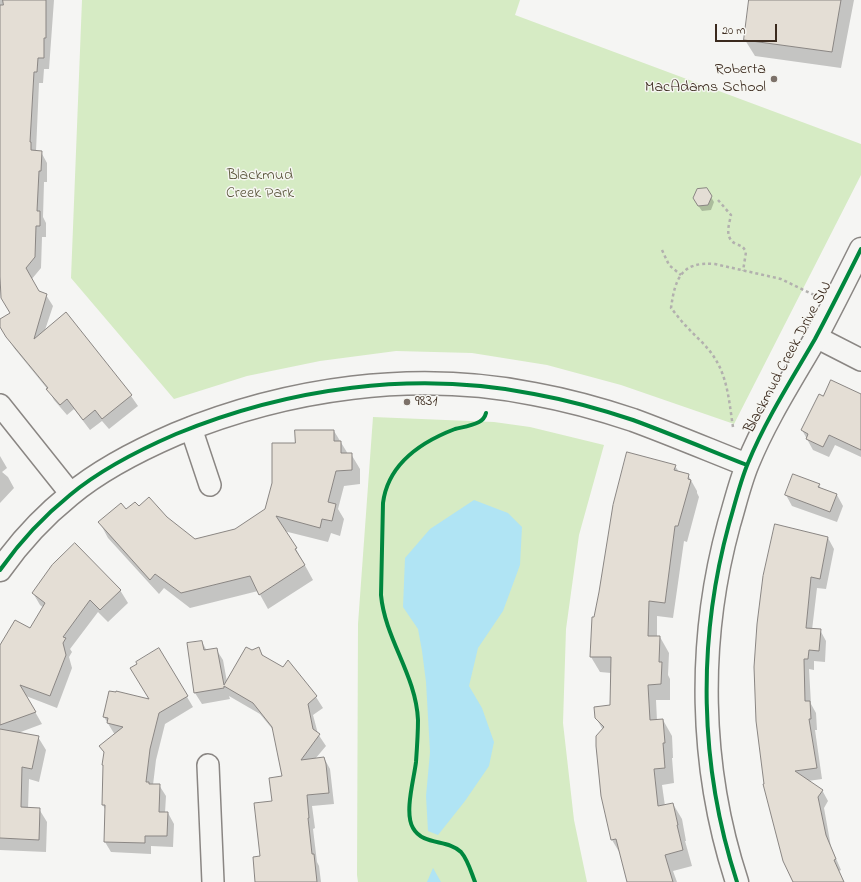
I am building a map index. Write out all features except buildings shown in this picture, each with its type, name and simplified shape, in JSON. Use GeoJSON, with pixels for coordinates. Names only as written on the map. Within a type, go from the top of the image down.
{"type":"FeatureCollection","features":[{"type":"Feature","properties":{"kind":"street","name":"Blackmud Creek Drive SW"},"geometry":{"type":"LineString","coordinates":[[737,882],[721,825],[713,784],[708,741],[707,661],[715,586],[724,545],[747,465],[768,421],[816,337],[861,249]]}},
{"type":"Feature","properties":{"kind":"street"},"geometry":{"type":"LineString","coordinates":[[816,337],[861,360]]}},
{"type":"Feature","properties":{"kind":"street"},"geometry":{"type":"LineString","coordinates":[[0,570],[32,532],[71,494],[109,468],[141,450],[191,428],[234,413],[291,398],[321,392],[391,385],[437,384],[486,386],[532,393],[586,406],[633,420],[747,465]]}},
{"type":"Feature","properties":{"kind":"street"},"geometry":{"type":"LineString","coordinates":[[0,406],[71,494]]}},
{"type":"Feature","properties":{"kind":"street"},"geometry":{"type":"LineString","coordinates":[[191,428],[210,485]]}},
{"type":"Feature","properties":{"kind":"street"},"geometry":{"type":"LineString","coordinates":[[208,765],[213,882]]}},
{"type":"Feature","properties":{"kind":"path"},"geometry":{"type":"LineString","coordinates":[[718,200],[731,215],[728,228],[729,238],[741,245],[746,252],[743,271]]}},
{"type":"Feature","properties":{"kind":"path"},"geometry":{"type":"LineString","coordinates":[[662,250],[669,265],[681,275]]}},
{"type":"Feature","properties":{"kind":"path"},"geometry":{"type":"LineString","coordinates":[[733,428],[727,390],[716,360],[706,346],[671,308],[676,284],[681,275],[694,266],[707,264],[781,279],[815,295]]}},
{"type":"Feature","properties":{"kind":"green space","name":"Blackmud Creek Park"},"geometry":{"type":"Polygon","coordinates":[[[82,0],[520,0],[515,15],[861,144],[861,175],[734,424],[621,385],[547,365],[472,353],[396,351],[320,361],[247,376],[174,399],[71,278],[82,0]]]}},
{"type":"Feature","properties":{"kind":"green space"},"geometry":{"type":"Polygon","coordinates":[[[373,417],[494,422],[530,427],[604,445],[579,535],[566,629],[563,723],[574,820],[587,882],[358,882],[358,624],[373,417]]]}},
{"type":"Feature","properties":{"kind":"water"},"geometry":{"type":"Polygon","coordinates":[[[474,500],[508,513],[522,527],[520,565],[503,611],[478,648],[469,686],[482,708],[494,742],[489,766],[465,801],[438,835],[428,831],[426,796],[430,752],[426,682],[418,629],[403,607],[405,558],[430,529],[474,500]]]}},
{"type":"Feature","properties":{"kind":"water"},"geometry":{"type":"Polygon","coordinates":[[[433,868],[441,882],[427,882],[433,868]]]}},
{"type":"Feature","properties":{"kind":"cycle path"},"geometry":{"type":"LineString","coordinates":[[737,882],[724,838],[715,794],[709,749],[707,658],[711,613],[719,568],[740,485],[755,447],[815,339],[861,249]]}},
{"type":"Feature","properties":{"kind":"cycle path"},"geometry":{"type":"LineString","coordinates":[[0,570],[32,530],[60,503],[107,468],[134,453],[176,434],[219,418],[262,405],[307,395],[352,388],[398,384],[443,384],[489,387],[546,396],[584,405],[633,420],[747,465]]}},
{"type":"Feature","properties":{"kind":"cycle path"},"geometry":{"type":"LineString","coordinates":[[475,882],[467,862],[461,852],[449,845],[423,838],[417,834],[410,822],[409,805],[416,762],[418,720],[412,688],[388,627],[381,595],[383,503],[386,489],[392,477],[408,456],[442,434],[479,422],[484,418],[486,413]]}},
{"type":"Feature","properties":{"kind":"place","name":"Roberta MacAdams School"},"geometry":{"type":"Point","coordinates":[774,79]}},
{"type":"Feature","properties":{"kind":"place","name":"9831"},"geometry":{"type":"Point","coordinates":[407,402]}}]}
